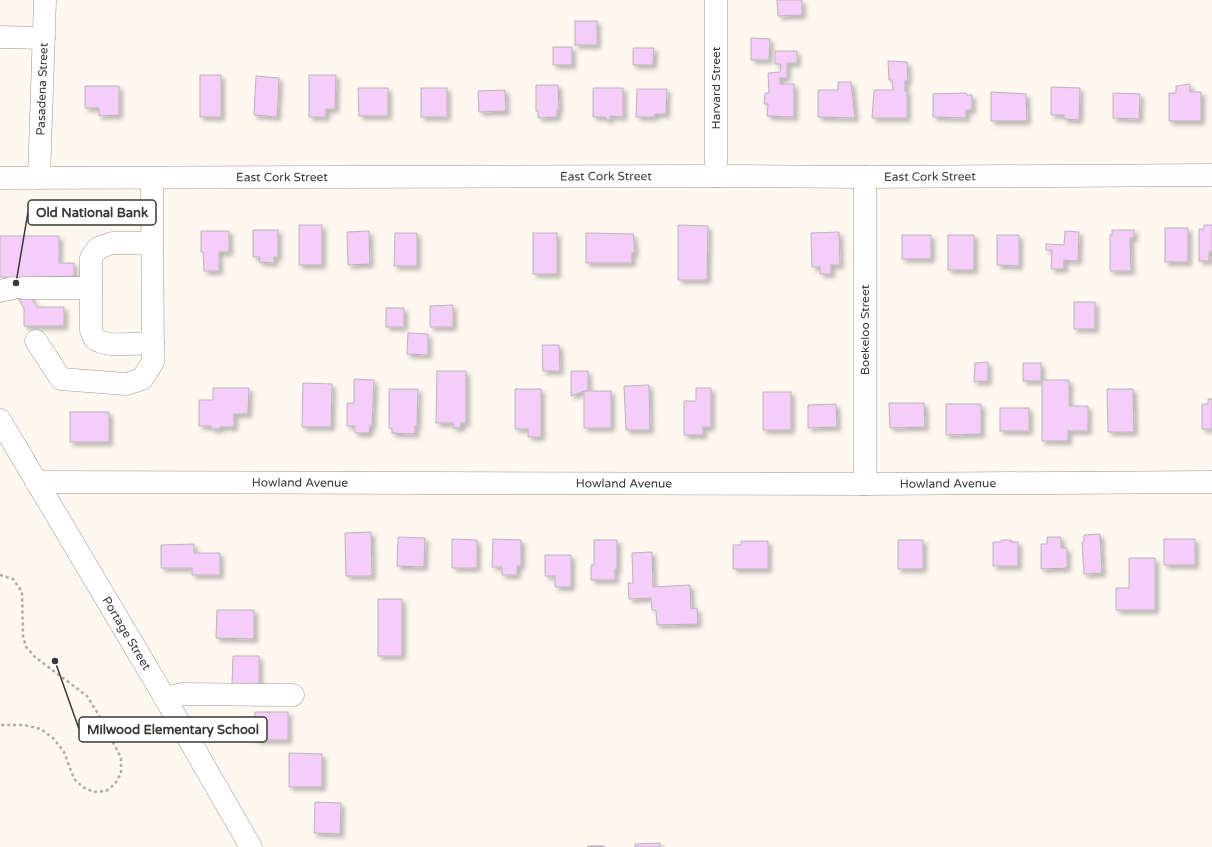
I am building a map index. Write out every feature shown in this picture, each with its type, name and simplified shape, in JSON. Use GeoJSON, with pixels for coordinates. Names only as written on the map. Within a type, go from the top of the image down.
{"type":"FeatureCollection","features":[{"type":"Feature","properties":{"kind":"street","name":"Pasadena Street"},"geometry":{"type":"LineString","coordinates":[[39,178],[45,0]]}},
{"type":"Feature","properties":{"kind":"street","name":"Harvard Street"},"geometry":{"type":"LineString","coordinates":[[716,0],[716,176]]}},
{"type":"Feature","properties":{"kind":"street"},"geometry":{"type":"LineString","coordinates":[[0,37],[44,38]]}},
{"type":"Feature","properties":{"kind":"street","name":"East Cork Street"},"geometry":{"type":"LineString","coordinates":[[0,178],[1212,175]]}},
{"type":"Feature","properties":{"kind":"street","name":"Boekeloo Street"},"geometry":{"type":"LineString","coordinates":[[865,177],[865,484]]}},
{"type":"Feature","properties":{"kind":"street"},"geometry":{"type":"LineString","coordinates":[[36,341],[61,379],[126,384],[142,379],[152,362],[152,178]]}},
{"type":"Feature","properties":{"kind":"street"},"geometry":{"type":"LineString","coordinates":[[152,243],[112,243],[98,248],[91,258],[91,330],[95,338],[104,343],[119,344],[152,342]]}},
{"type":"Feature","properties":{"kind":"street"},"geometry":{"type":"LineString","coordinates":[[12,289],[91,288]]}},
{"type":"Feature","properties":{"kind":"street","name":"Portage Street"},"geometry":{"type":"LineString","coordinates":[[0,420],[165,698],[251,847]]}},
{"type":"Feature","properties":{"kind":"street","name":"Howland Avenue"},"geometry":{"type":"LineString","coordinates":[[36,482],[865,484],[1212,482]]}},
{"type":"Feature","properties":{"kind":"street"},"geometry":{"type":"LineString","coordinates":[[165,698],[183,694],[293,695]]}},
{"type":"Feature","properties":{"kind":"path"},"geometry":{"type":"LineString","coordinates":[[0,575],[13,579],[22,592],[23,636],[26,648],[35,657],[87,696],[122,758],[122,773],[115,784],[106,791],[94,792],[83,787],[74,779],[64,752],[54,739],[41,729],[24,725],[0,725]]}},
{"type":"Feature","properties":{"kind":"building"},"geometry":{"type":"Polygon","coordinates":[[[777,0],[802,0],[802,15],[778,16],[777,0]]]}},
{"type":"Feature","properties":{"kind":"building"},"geometry":{"type":"Polygon","coordinates":[[[575,21],[597,21],[597,45],[575,45],[575,21]]]}},
{"type":"Feature","properties":{"kind":"building"},"geometry":{"type":"Polygon","coordinates":[[[751,38],[770,39],[769,60],[751,60],[751,38]]]}},
{"type":"Feature","properties":{"kind":"building"},"geometry":{"type":"Polygon","coordinates":[[[553,47],[572,47],[572,65],[553,65],[553,47]]]}},
{"type":"Feature","properties":{"kind":"building"},"geometry":{"type":"Polygon","coordinates":[[[633,48],[654,48],[653,65],[633,65],[633,48]]]}},
{"type":"Feature","properties":{"kind":"building"},"geometry":{"type":"Polygon","coordinates":[[[775,51],[797,51],[797,63],[787,63],[787,78],[780,78],[780,84],[794,84],[794,117],[767,116],[768,104],[764,104],[765,93],[769,93],[768,73],[780,72],[781,64],[775,64],[775,51]]]}},
{"type":"Feature","properties":{"kind":"building"},"geometry":{"type":"Polygon","coordinates":[[[888,61],[907,62],[908,81],[905,81],[905,91],[907,91],[907,118],[872,118],[874,90],[893,90],[892,80],[889,80],[888,61]]]}},
{"type":"Feature","properties":{"kind":"building"},"geometry":{"type":"Polygon","coordinates":[[[200,75],[221,75],[221,117],[200,117],[200,75]]]}},
{"type":"Feature","properties":{"kind":"building"},"geometry":{"type":"Polygon","coordinates":[[[309,75],[336,75],[335,109],[326,109],[326,117],[309,117],[309,75]]]}},
{"type":"Feature","properties":{"kind":"building"},"geometry":{"type":"Polygon","coordinates":[[[256,76],[279,78],[277,117],[254,115],[256,76]]]}},
{"type":"Feature","properties":{"kind":"building"},"geometry":{"type":"Polygon","coordinates":[[[838,82],[851,82],[855,118],[818,117],[818,90],[838,90],[838,82]]]}},
{"type":"Feature","properties":{"kind":"building"},"geometry":{"type":"Polygon","coordinates":[[[1190,84],[1190,92],[1201,92],[1201,121],[1169,121],[1169,93],[1176,93],[1176,86],[1190,84]]]}},
{"type":"Feature","properties":{"kind":"building"},"geometry":{"type":"Polygon","coordinates":[[[536,85],[558,85],[559,110],[557,110],[557,117],[538,118],[538,111],[536,111],[536,85]]]}},
{"type":"Feature","properties":{"kind":"building"},"geometry":{"type":"Polygon","coordinates":[[[85,86],[119,86],[119,115],[99,116],[99,108],[85,108],[85,86]]]}},
{"type":"Feature","properties":{"kind":"building"},"geometry":{"type":"Polygon","coordinates":[[[1051,87],[1080,88],[1079,120],[1064,119],[1064,115],[1051,115],[1051,87]]]}},
{"type":"Feature","properties":{"kind":"building"},"geometry":{"type":"Polygon","coordinates":[[[358,88],[388,88],[388,116],[359,116],[358,88]]]}},
{"type":"Feature","properties":{"kind":"building"},"geometry":{"type":"Polygon","coordinates":[[[421,88],[447,88],[447,117],[421,117],[421,88]]]}},
{"type":"Feature","properties":{"kind":"building"},"geometry":{"type":"Polygon","coordinates":[[[593,88],[623,88],[623,117],[610,116],[610,120],[606,120],[606,117],[593,117],[593,88]]]}},
{"type":"Feature","properties":{"kind":"building"},"geometry":{"type":"Polygon","coordinates":[[[637,89],[667,89],[666,114],[655,114],[655,117],[636,117],[637,89]]]}},
{"type":"Feature","properties":{"kind":"building"},"geometry":{"type":"Polygon","coordinates":[[[505,90],[506,111],[479,112],[478,91],[505,90]]]}},
{"type":"Feature","properties":{"kind":"building"},"geometry":{"type":"Polygon","coordinates":[[[991,92],[1026,94],[1027,121],[991,121],[991,92]]]}},
{"type":"Feature","properties":{"kind":"building"},"geometry":{"type":"Polygon","coordinates":[[[966,93],[967,95],[972,95],[972,110],[966,110],[966,118],[933,117],[933,94],[966,93]]]}},
{"type":"Feature","properties":{"kind":"building"},"geometry":{"type":"Polygon","coordinates":[[[1113,93],[1140,94],[1139,119],[1113,118],[1113,93]]]}},
{"type":"Feature","properties":{"kind":"building"},"geometry":{"type":"Polygon","coordinates":[[[299,225],[322,225],[322,265],[299,265],[299,225]]]}},
{"type":"Feature","properties":{"kind":"building"},"geometry":{"type":"Polygon","coordinates":[[[678,225],[708,226],[707,280],[678,280],[678,225]]]}},
{"type":"Feature","properties":{"kind":"building"},"geometry":{"type":"Polygon","coordinates":[[[1204,225],[1212,225],[1212,252],[1209,252],[1209,261],[1199,261],[1199,229],[1204,229],[1204,225]]]}},
{"type":"Feature","properties":{"kind":"building"},"geometry":{"type":"Polygon","coordinates":[[[1165,228],[1188,228],[1188,262],[1165,262],[1165,228]]]}},
{"type":"Feature","properties":{"kind":"building"},"geometry":{"type":"Polygon","coordinates":[[[253,230],[278,230],[278,257],[274,257],[274,263],[259,262],[260,257],[253,257],[253,230]]]}},
{"type":"Feature","properties":{"kind":"building"},"geometry":{"type":"Polygon","coordinates":[[[1112,230],[1134,230],[1134,238],[1130,238],[1131,271],[1110,271],[1110,235],[1112,235],[1112,230]]]}},
{"type":"Feature","properties":{"kind":"building"},"geometry":{"type":"Polygon","coordinates":[[[201,231],[229,231],[229,252],[219,252],[219,271],[204,271],[203,252],[201,252],[201,231]]]}},
{"type":"Feature","properties":{"kind":"building"},"geometry":{"type":"Polygon","coordinates":[[[369,231],[370,264],[348,265],[347,232],[369,231]]]}},
{"type":"Feature","properties":{"kind":"building"},"geometry":{"type":"Polygon","coordinates":[[[1065,231],[1079,232],[1078,261],[1064,260],[1064,269],[1051,269],[1052,250],[1046,250],[1046,244],[1064,245],[1065,231]]]}},
{"type":"Feature","properties":{"kind":"building"},"geometry":{"type":"Polygon","coordinates":[[[839,232],[840,265],[831,265],[831,274],[820,274],[820,267],[812,267],[811,233],[839,232]]]}},
{"type":"Feature","properties":{"kind":"building"},"geometry":{"type":"Polygon","coordinates":[[[395,233],[417,233],[417,266],[394,266],[395,233]]]}},
{"type":"Feature","properties":{"kind":"building"},"geometry":{"type":"Polygon","coordinates":[[[533,233],[557,233],[557,274],[533,274],[533,233]]]}},
{"type":"Feature","properties":{"kind":"building"},"geometry":{"type":"Polygon","coordinates":[[[586,233],[633,234],[635,253],[632,253],[632,263],[586,263],[586,233]]]}},
{"type":"Feature","properties":{"kind":"building"},"geometry":{"type":"Polygon","coordinates":[[[902,235],[931,235],[931,259],[902,259],[902,235]]]}},
{"type":"Feature","properties":{"kind":"building"},"geometry":{"type":"Polygon","coordinates":[[[948,235],[974,235],[974,270],[948,270],[948,235]]]}},
{"type":"Feature","properties":{"kind":"building"},"geometry":{"type":"Polygon","coordinates":[[[997,235],[1019,235],[1019,266],[997,265],[997,235]]]}},
{"type":"Feature","properties":{"kind":"building"},"geometry":{"type":"Polygon","coordinates":[[[0,236],[59,236],[59,263],[74,263],[74,276],[18,278],[37,307],[64,307],[64,326],[24,326],[24,308],[7,277],[0,277],[0,236]]]}},
{"type":"Feature","properties":{"kind":"building"},"geometry":{"type":"Polygon","coordinates":[[[1074,302],[1095,302],[1095,329],[1074,329],[1074,302]]]}},
{"type":"Feature","properties":{"kind":"building"},"geometry":{"type":"Polygon","coordinates":[[[453,305],[453,327],[430,327],[430,306],[453,305]]]}},
{"type":"Feature","properties":{"kind":"building"},"geometry":{"type":"Polygon","coordinates":[[[386,308],[404,308],[404,327],[386,327],[386,308]]]}},
{"type":"Feature","properties":{"kind":"building"},"geometry":{"type":"Polygon","coordinates":[[[408,333],[428,334],[428,355],[407,354],[408,333]]]}},
{"type":"Feature","properties":{"kind":"building"},"geometry":{"type":"Polygon","coordinates":[[[542,345],[559,345],[560,371],[543,371],[542,345]]]}},
{"type":"Feature","properties":{"kind":"building"},"geometry":{"type":"Polygon","coordinates":[[[988,362],[988,381],[974,382],[975,363],[988,362]]]}},
{"type":"Feature","properties":{"kind":"building"},"geometry":{"type":"Polygon","coordinates":[[[1023,363],[1041,363],[1041,381],[1023,381],[1023,363]]]}},
{"type":"Feature","properties":{"kind":"building"},"geometry":{"type":"Polygon","coordinates":[[[437,371],[466,371],[466,423],[461,423],[461,428],[453,428],[453,423],[436,423],[437,371]]]}},
{"type":"Feature","properties":{"kind":"building"},"geometry":{"type":"Polygon","coordinates":[[[571,371],[588,371],[588,391],[571,396],[571,371]]]}},
{"type":"Feature","properties":{"kind":"building"},"geometry":{"type":"Polygon","coordinates":[[[354,379],[374,380],[372,426],[370,426],[369,433],[355,433],[355,426],[347,426],[347,403],[354,403],[354,379]]]}},
{"type":"Feature","properties":{"kind":"building"},"geometry":{"type":"Polygon","coordinates":[[[1042,380],[1069,380],[1069,406],[1088,406],[1088,431],[1068,431],[1068,441],[1042,441],[1042,380]]]}},
{"type":"Feature","properties":{"kind":"building"},"geometry":{"type":"Polygon","coordinates":[[[303,383],[332,384],[331,427],[302,427],[303,383]]]}},
{"type":"Feature","properties":{"kind":"building"},"geometry":{"type":"Polygon","coordinates":[[[649,385],[650,430],[626,430],[624,386],[649,385]]]}},
{"type":"Feature","properties":{"kind":"building"},"geometry":{"type":"Polygon","coordinates":[[[213,388],[249,388],[248,414],[234,414],[234,427],[220,427],[220,429],[211,429],[211,426],[199,426],[199,400],[213,400],[213,388]]]}},
{"type":"Feature","properties":{"kind":"building"},"geometry":{"type":"Polygon","coordinates":[[[696,388],[711,388],[711,427],[703,427],[703,435],[684,435],[684,401],[696,401],[696,388]]]}},
{"type":"Feature","properties":{"kind":"building"},"geometry":{"type":"Polygon","coordinates":[[[389,389],[418,389],[417,427],[415,426],[415,434],[392,433],[392,429],[389,428],[389,389]]]}},
{"type":"Feature","properties":{"kind":"building"},"geometry":{"type":"Polygon","coordinates":[[[515,389],[541,389],[541,437],[528,437],[528,429],[515,429],[515,389]]]}},
{"type":"Feature","properties":{"kind":"building"},"geometry":{"type":"Polygon","coordinates":[[[1107,389],[1133,389],[1134,432],[1108,432],[1107,389]]]}},
{"type":"Feature","properties":{"kind":"building"},"geometry":{"type":"Polygon","coordinates":[[[584,391],[611,391],[611,428],[584,428],[584,391]]]}},
{"type":"Feature","properties":{"kind":"building"},"geometry":{"type":"Polygon","coordinates":[[[763,392],[791,392],[791,430],[763,430],[763,392]]]}},
{"type":"Feature","properties":{"kind":"building"},"geometry":{"type":"Polygon","coordinates":[[[1208,399],[1212,399],[1212,429],[1202,429],[1202,404],[1208,404],[1208,399]]]}},
{"type":"Feature","properties":{"kind":"building"},"geometry":{"type":"Polygon","coordinates":[[[889,403],[924,403],[925,427],[890,428],[889,403]]]}},
{"type":"Feature","properties":{"kind":"building"},"geometry":{"type":"Polygon","coordinates":[[[836,404],[837,427],[808,428],[808,405],[836,404]]]}},
{"type":"Feature","properties":{"kind":"building"},"geometry":{"type":"Polygon","coordinates":[[[946,404],[981,404],[981,434],[946,435],[946,404]]]}},
{"type":"Feature","properties":{"kind":"building"},"geometry":{"type":"Polygon","coordinates":[[[1000,408],[1029,408],[1029,431],[1000,431],[1000,408]]]}},
{"type":"Feature","properties":{"kind":"building"},"geometry":{"type":"Polygon","coordinates":[[[70,412],[109,412],[109,442],[70,442],[70,412]]]}},
{"type":"Feature","properties":{"kind":"building"},"geometry":{"type":"Polygon","coordinates":[[[371,532],[372,576],[346,576],[345,533],[371,532]]]}},
{"type":"Feature","properties":{"kind":"building"},"geometry":{"type":"Polygon","coordinates":[[[1100,534],[1102,573],[1084,574],[1082,542],[1084,541],[1084,535],[1100,534]]]}},
{"type":"Feature","properties":{"kind":"building"},"geometry":{"type":"Polygon","coordinates":[[[398,537],[425,538],[424,567],[397,566],[398,537]]]}},
{"type":"Feature","properties":{"kind":"building"},"geometry":{"type":"Polygon","coordinates":[[[1047,537],[1061,537],[1061,548],[1067,548],[1067,568],[1041,569],[1041,544],[1047,544],[1047,537]]]}},
{"type":"Feature","properties":{"kind":"building"},"geometry":{"type":"Polygon","coordinates":[[[452,539],[477,540],[477,568],[452,568],[452,539]]]}},
{"type":"Feature","properties":{"kind":"building"},"geometry":{"type":"Polygon","coordinates":[[[493,539],[521,540],[521,566],[517,566],[517,575],[502,575],[502,567],[492,567],[493,539]]]}},
{"type":"Feature","properties":{"kind":"building"},"geometry":{"type":"Polygon","coordinates":[[[1164,539],[1195,539],[1195,565],[1164,565],[1164,539]]]}},
{"type":"Feature","properties":{"kind":"building"},"geometry":{"type":"Polygon","coordinates":[[[594,540],[617,540],[617,570],[615,569],[615,580],[591,580],[591,565],[594,565],[594,540]]]}},
{"type":"Feature","properties":{"kind":"building"},"geometry":{"type":"Polygon","coordinates":[[[898,540],[923,540],[923,569],[898,569],[898,540]]]}},
{"type":"Feature","properties":{"kind":"building"},"geometry":{"type":"Polygon","coordinates":[[[1001,540],[1018,542],[1018,566],[993,566],[993,542],[1001,542],[1001,540]]]}},
{"type":"Feature","properties":{"kind":"building"},"geometry":{"type":"Polygon","coordinates":[[[741,541],[768,541],[768,569],[733,569],[733,545],[741,545],[741,541]]]}},
{"type":"Feature","properties":{"kind":"building"},"geometry":{"type":"Polygon","coordinates":[[[194,544],[194,553],[220,553],[220,575],[192,575],[192,568],[161,568],[161,545],[194,544]]]}},
{"type":"Feature","properties":{"kind":"building"},"geometry":{"type":"Polygon","coordinates":[[[652,552],[653,587],[690,585],[691,609],[697,608],[698,624],[657,625],[656,610],[652,610],[651,598],[629,599],[628,583],[633,583],[632,553],[652,552]]]}},
{"type":"Feature","properties":{"kind":"building"},"geometry":{"type":"Polygon","coordinates":[[[545,555],[571,555],[571,587],[555,587],[555,576],[545,576],[545,555]]]}},
{"type":"Feature","properties":{"kind":"building"},"geometry":{"type":"Polygon","coordinates":[[[1129,558],[1155,558],[1155,610],[1116,610],[1116,588],[1129,588],[1129,558]]]}},
{"type":"Feature","properties":{"kind":"building"},"geometry":{"type":"Polygon","coordinates":[[[378,599],[402,599],[402,656],[378,656],[378,599]]]}},
{"type":"Feature","properties":{"kind":"building"},"geometry":{"type":"Polygon","coordinates":[[[217,610],[254,610],[254,639],[216,638],[217,610]]]}},
{"type":"Feature","properties":{"kind":"building"},"geometry":{"type":"Polygon","coordinates":[[[233,656],[259,656],[259,685],[232,685],[233,656]]]}},
{"type":"Feature","properties":{"kind":"building"},"geometry":{"type":"Polygon","coordinates":[[[255,712],[288,712],[288,740],[255,740],[255,737],[247,737],[247,717],[255,717],[255,712]]]}},
{"type":"Feature","properties":{"kind":"building"},"geometry":{"type":"Polygon","coordinates":[[[289,753],[322,754],[322,787],[289,787],[289,753]]]}},
{"type":"Feature","properties":{"kind":"building"},"geometry":{"type":"Polygon","coordinates":[[[315,802],[341,803],[340,834],[314,833],[315,802]]]}},
{"type":"Feature","properties":{"kind":"building"},"geometry":{"type":"Polygon","coordinates":[[[660,843],[660,847],[635,847],[635,844],[660,843]]]}},
{"type":"Feature","properties":{"kind":"building"},"geometry":{"type":"Polygon","coordinates":[[[604,846],[604,847],[588,847],[604,846]]]}},
{"type":"Feature","properties":{"kind":"place","name":"Old National Bank"},"geometry":{"type":"Point","coordinates":[16,283]}},
{"type":"Feature","properties":{"kind":"place","name":"Milwood Elementary School"},"geometry":{"type":"Point","coordinates":[55,661]}}]}
